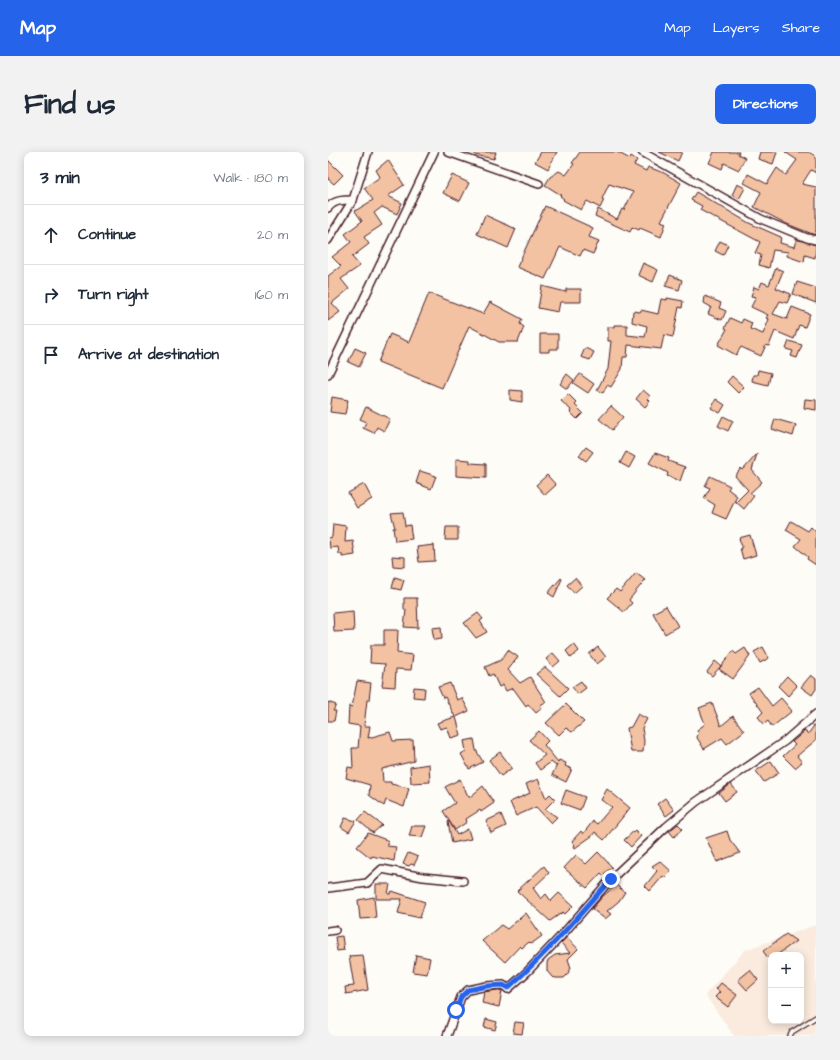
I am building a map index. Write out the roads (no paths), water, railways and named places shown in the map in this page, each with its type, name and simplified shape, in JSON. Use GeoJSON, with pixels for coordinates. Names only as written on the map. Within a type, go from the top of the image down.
{"type":"FeatureCollection","features":[{"type":"Feature","properties":{"kind":"street"},"geometry":{"type":"LineString","coordinates":[[328,240],[353,200],[368,152]]}},
{"type":"Feature","properties":{"kind":"street"},"geometry":{"type":"LineString","coordinates":[[328,374],[434,152]]}},
{"type":"Feature","properties":{"kind":"street"},"geometry":{"type":"LineString","coordinates":[[448,152],[539,184]]}},
{"type":"Feature","properties":{"kind":"street"},"geometry":{"type":"LineString","coordinates":[[642,152],[761,219],[807,238],[816,240]]}},
{"type":"Feature","properties":{"kind":"street"},"geometry":{"type":"LineString","coordinates":[[328,208],[331,204],[338,201],[353,200]]}},
{"type":"Feature","properties":{"kind":"street"},"geometry":{"type":"LineString","coordinates":[[447,1036],[461,997],[468,990],[487,986],[503,985],[508,988],[527,972],[562,935],[611,879],[666,827],[696,802],[785,741],[816,714]]}},
{"type":"Feature","properties":{"kind":"street"},"geometry":{"type":"LineString","coordinates":[[328,888],[367,883],[382,869],[424,877],[463,881]]}},
{"type":"Feature","properties":{"kind":"lane"},"geometry":{"type":"LineString","coordinates":[[790,1036],[792,1032],[816,1017]]}}]}
